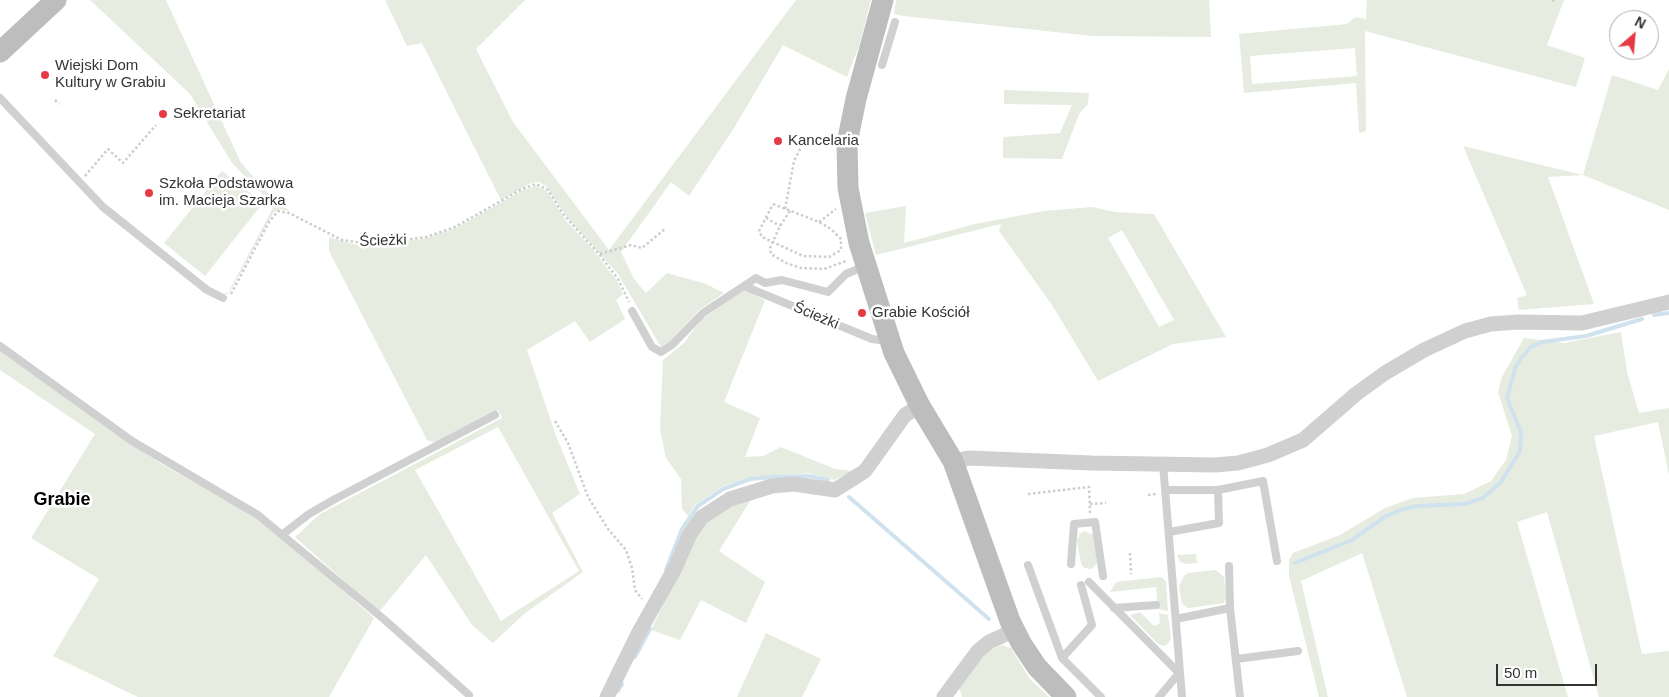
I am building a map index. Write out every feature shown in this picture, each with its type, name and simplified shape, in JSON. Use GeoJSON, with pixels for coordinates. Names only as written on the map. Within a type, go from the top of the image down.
{"type":"FeatureCollection","features":[{"type":"Feature","properties":{"kind":"street"},"geometry":{"type":"LineString","coordinates":[[0,52],[56,0]]}},
{"type":"Feature","properties":{"kind":"street"},"geometry":{"type":"LineString","coordinates":[[884,0],[856,99],[846,155],[850,204],[860,263],[888,337],[920,406],[953,461],[1015,630],[1037,667],[1066,697]]}},
{"type":"Feature","properties":{"kind":"street"},"geometry":{"type":"LineString","coordinates":[[953,461],[970,458],[1215,465],[1238,463],[1286,449],[1310,435],[1356,394],[1385,373],[1424,350],[1465,331],[1491,324],[1518,322],[1582,323],[1669,302]]}},
{"type":"Feature","properties":{"kind":"street"},"geometry":{"type":"LineString","coordinates":[[607,697],[694,528],[708,512],[730,499],[772,486],[794,484],[835,490],[865,471],[905,415],[920,406]]}},
{"type":"Feature","properties":{"kind":"street"},"geometry":{"type":"LineString","coordinates":[[944,697],[978,651],[989,642],[1015,630]]}},
{"type":"Feature","properties":{"kind":"lane"},"geometry":{"type":"LineString","coordinates":[[882,66],[895,22]]}},
{"type":"Feature","properties":{"kind":"lane"},"geometry":{"type":"LineString","coordinates":[[0,98],[79,183],[114,216],[187,275],[207,290],[223,298]]}},
{"type":"Feature","properties":{"kind":"lane"},"geometry":{"type":"LineString","coordinates":[[632,311],[652,347],[661,352],[672,345],[703,313],[756,278],[765,283],[782,280],[828,292],[860,263]]}},
{"type":"Feature","properties":{"kind":"lane","name":"Ścieżki"},"geometry":{"type":"LineString","coordinates":[[744,286],[872,339],[880,340],[888,337]]}},
{"type":"Feature","properties":{"kind":"lane"},"geometry":{"type":"LineString","coordinates":[[0,346],[132,441],[258,515],[283,534],[469,695]]}},
{"type":"Feature","properties":{"kind":"lane"},"geometry":{"type":"LineString","coordinates":[[283,534],[335,499],[494,415]]}},
{"type":"Feature","properties":{"kind":"lane"},"geometry":{"type":"LineString","coordinates":[[1163,464],[1182,697]]}},
{"type":"Feature","properties":{"kind":"lane"},"geometry":{"type":"LineString","coordinates":[[1165,490],[1218,490],[1263,481],[1277,561]]}},
{"type":"Feature","properties":{"kind":"lane"},"geometry":{"type":"LineString","coordinates":[[1169,532],[1219,522],[1218,490]]}},
{"type":"Feature","properties":{"kind":"lane"},"geometry":{"type":"LineString","coordinates":[[1071,564],[1074,524],[1095,522],[1103,576]]}},
{"type":"Feature","properties":{"kind":"lane"},"geometry":{"type":"LineString","coordinates":[[1028,565],[1062,658],[1101,697]]}},
{"type":"Feature","properties":{"kind":"lane"},"geometry":{"type":"LineString","coordinates":[[1228,566],[1230,608],[1240,697]]}},
{"type":"Feature","properties":{"kind":"lane"},"geometry":{"type":"LineString","coordinates":[[1089,582],[1179,673]]}},
{"type":"Feature","properties":{"kind":"lane"},"geometry":{"type":"LineString","coordinates":[[1062,658],[1092,625],[1081,585]]}},
{"type":"Feature","properties":{"kind":"lane"},"geometry":{"type":"LineString","coordinates":[[1114,608],[1156,604]]}},
{"type":"Feature","properties":{"kind":"lane"},"geometry":{"type":"LineString","coordinates":[[1176,619],[1230,608]]}},
{"type":"Feature","properties":{"kind":"lane"},"geometry":{"type":"LineString","coordinates":[[1236,659],[1298,651]]}},
{"type":"Feature","properties":{"kind":"lane"},"geometry":{"type":"LineString","coordinates":[[1159,697],[1179,673]]}},
{"type":"Feature","properties":{"kind":"path"},"geometry":{"type":"LineString","coordinates":[[55,100],[59,104]]}},
{"type":"Feature","properties":{"kind":"path"},"geometry":{"type":"LineString","coordinates":[[79,183],[108,149],[123,163],[156,124]]}},
{"type":"Feature","properties":{"kind":"path"},"geometry":{"type":"LineString","coordinates":[[785,208],[794,161],[808,136]]}},
{"type":"Feature","properties":{"kind":"path","name":"Ścieżki"},"geometry":{"type":"LineString","coordinates":[[223,298],[232,292],[269,222],[280,211],[342,240],[370,244],[392,242],[426,237],[455,227],[522,189],[540,184],[548,190],[563,214],[600,254],[618,279],[632,311]]}},
{"type":"Feature","properties":{"kind":"path"},"geometry":{"type":"LineString","coordinates":[[773,204],[785,208],[819,222],[841,239],[841,250],[836,255],[820,258],[803,256],[762,237],[759,231],[773,204]]}},
{"type":"Feature","properties":{"kind":"path"},"geometry":{"type":"LineString","coordinates":[[819,222],[841,205]]}},
{"type":"Feature","properties":{"kind":"path"},"geometry":{"type":"LineString","coordinates":[[790,211],[780,226],[770,248],[771,254],[786,263],[801,268],[824,268],[860,263]]}},
{"type":"Feature","properties":{"kind":"path"},"geometry":{"type":"LineString","coordinates":[[766,218],[780,226]]}},
{"type":"Feature","properties":{"kind":"path"},"geometry":{"type":"LineString","coordinates":[[600,254],[631,245],[642,248],[666,229]]}},
{"type":"Feature","properties":{"kind":"path"},"geometry":{"type":"LineString","coordinates":[[555,421],[568,443],[588,497],[608,529],[626,550],[632,568],[634,590],[650,611]]}},
{"type":"Feature","properties":{"kind":"path"},"geometry":{"type":"LineString","coordinates":[[1028,494],[1088,487],[1090,522]]}},
{"type":"Feature","properties":{"kind":"path"},"geometry":{"type":"LineString","coordinates":[[1089,504],[1106,503]]}},
{"type":"Feature","properties":{"kind":"path"},"geometry":{"type":"LineString","coordinates":[[1130,553],[1131,574]]}},
{"type":"Feature","properties":{"kind":"shaded area"},"geometry":{"type":"Polygon","coordinates":[[[90,0],[166,0],[241,163],[276,202],[290,211],[279,209],[273,213],[228,294],[222,294],[228,293],[274,206],[232,163],[190,94],[90,0]]]}},
{"type":"Feature","properties":{"kind":"shaded area"},"geometry":{"type":"Polygon","coordinates":[[[385,0],[525,0],[476,49],[513,122],[609,250],[796,0],[871,0],[859,46],[847,77],[783,45],[734,128],[689,196],[671,182],[621,252],[634,279],[646,293],[667,273],[706,284],[724,293],[699,310],[669,343],[661,347],[618,274],[567,217],[546,186],[539,182],[531,183],[501,200],[422,43],[407,46],[385,0]]]}},
{"type":"Feature","properties":{"kind":"shaded area"},"geometry":{"type":"Polygon","coordinates":[[[896,0],[1209,0],[1211,37],[1093,36],[904,16],[894,14],[896,0]]]}},
{"type":"Feature","properties":{"kind":"shaded area"},"geometry":{"type":"Polygon","coordinates":[[[1367,0],[1564,0],[1547,45],[1585,58],[1576,87],[1365,31],[1366,131],[1359,133],[1356,83],[1244,93],[1239,34],[1347,24],[1355,17],[1366,19],[1367,0]],[[1355,48],[1250,56],[1252,84],[1357,76],[1355,48]]]}},
{"type":"Feature","properties":{"kind":"shaded area"},"geometry":{"type":"Polygon","coordinates":[[[1669,69],[1669,210],[1583,175],[1612,75],[1658,90],[1669,69]]]}},
{"type":"Feature","properties":{"kind":"shaded area"},"geometry":{"type":"Polygon","coordinates":[[[1004,90],[1089,93],[1088,104],[1079,114],[1062,159],[1003,158],[1003,137],[1060,133],[1072,105],[1004,104],[1004,90]]]}},
{"type":"Feature","properties":{"kind":"shaded area"},"geometry":{"type":"Polygon","coordinates":[[[1463,146],[1583,175],[1548,177],[1594,304],[1519,310],[1517,298],[1527,295],[1463,146]]]}},
{"type":"Feature","properties":{"kind":"shaded area"},"geometry":{"type":"Polygon","coordinates":[[[222,171],[263,203],[205,276],[164,243],[222,171]]]}},
{"type":"Feature","properties":{"kind":"shaded area"},"geometry":{"type":"Polygon","coordinates":[[[536,186],[547,191],[566,221],[591,247],[617,281],[623,294],[616,300],[625,319],[590,342],[575,321],[527,350],[556,436],[580,494],[552,513],[583,572],[524,614],[493,643],[472,625],[426,555],[379,612],[295,537],[320,514],[502,418],[498,410],[435,443],[427,440],[329,251],[329,237],[353,244],[371,246],[423,239],[456,228],[523,190],[536,186]],[[498,427],[415,470],[501,621],[579,571],[498,427]]]}},
{"type":"Feature","properties":{"kind":"shaded area"},"geometry":{"type":"Polygon","coordinates":[[[906,206],[904,243],[975,224],[1044,211],[1092,207],[1115,212],[1154,214],[1226,337],[1173,344],[1098,381],[1052,305],[999,231],[1001,224],[876,255],[865,213],[906,206]],[[1122,230],[1108,238],[1159,327],[1174,320],[1122,230]]]}},
{"type":"Feature","properties":{"kind":"shaded area"},"geometry":{"type":"Polygon","coordinates":[[[746,291],[765,300],[724,402],[760,418],[745,457],[763,456],[781,447],[835,469],[854,471],[834,480],[809,473],[750,477],[723,486],[695,505],[688,516],[682,509],[681,479],[666,458],[660,429],[663,360],[684,343],[701,320],[741,292],[746,291]]]}},
{"type":"Feature","properties":{"kind":"shaded area"},"geometry":{"type":"Polygon","coordinates":[[[1621,332],[1627,372],[1639,413],[1669,408],[1669,475],[1658,422],[1594,436],[1642,654],[1669,651],[1669,697],[1599,697],[1547,512],[1517,522],[1568,697],[1407,697],[1362,553],[1301,581],[1328,697],[1319,697],[1289,576],[1289,560],[1293,553],[1340,535],[1385,508],[1413,498],[1464,494],[1491,481],[1506,460],[1512,436],[1498,392],[1502,377],[1524,338],[1564,343],[1621,332]]]}},
{"type":"Feature","properties":{"kind":"shaded area"},"geometry":{"type":"Polygon","coordinates":[[[0,350],[114,433],[163,465],[250,513],[285,540],[374,618],[329,697],[138,697],[53,656],[99,579],[31,538],[95,434],[0,370],[0,350]]]}},
{"type":"Feature","properties":{"kind":"shaded area"},"geometry":{"type":"Polygon","coordinates":[[[753,496],[719,551],[765,582],[746,623],[701,600],[680,640],[651,630],[701,527],[721,510],[753,496]]]}},
{"type":"Feature","properties":{"kind":"shaded area"},"geometry":{"type":"Polygon","coordinates":[[[1084,531],[1094,535],[1097,563],[1092,569],[1084,568],[1081,564],[1077,540],[1084,531]]]}},
{"type":"Feature","properties":{"kind":"shaded area"},"geometry":{"type":"Polygon","coordinates":[[[1196,554],[1197,563],[1186,564],[1180,562],[1177,555],[1196,554]]]}},
{"type":"Feature","properties":{"kind":"shaded area"},"geometry":{"type":"Polygon","coordinates":[[[1216,570],[1224,577],[1226,598],[1224,603],[1188,608],[1182,604],[1179,586],[1184,576],[1188,573],[1216,570]]]}},
{"type":"Feature","properties":{"kind":"shaded area"},"geometry":{"type":"Polygon","coordinates":[[[1162,577],[1166,582],[1168,611],[1158,609],[1156,587],[1110,592],[1116,582],[1162,577]]]}},
{"type":"Feature","properties":{"kind":"shaded area"},"geometry":{"type":"Polygon","coordinates":[[[1140,612],[1154,626],[1160,623],[1159,613],[1168,615],[1171,638],[1168,644],[1163,646],[1157,643],[1130,615],[1140,612]]]}},
{"type":"Feature","properties":{"kind":"shaded area"},"geometry":{"type":"Polygon","coordinates":[[[766,633],[821,659],[802,697],[737,697],[766,633]]]}},
{"type":"Feature","properties":{"kind":"shaded area"},"geometry":{"type":"Polygon","coordinates":[[[1002,645],[1011,648],[1030,679],[1049,697],[962,697],[959,687],[986,652],[1002,645]]]}},
{"type":"Feature","properties":{"kind":"waterway"},"geometry":{"type":"LineString","coordinates":[[1654,315],[1669,313]]}},
{"type":"Feature","properties":{"kind":"waterway"},"geometry":{"type":"LineString","coordinates":[[1295,563],[1352,540],[1386,516],[1403,509],[1418,506],[1465,504],[1483,498],[1501,482],[1520,451],[1521,432],[1507,398],[1516,366],[1522,357],[1531,347],[1542,342],[1586,336],[1642,319]]}},
{"type":"Feature","properties":{"kind":"waterway"},"geometry":{"type":"LineString","coordinates":[[666,570],[682,529],[698,506],[723,489],[750,479],[773,477],[809,476],[828,480]]}},
{"type":"Feature","properties":{"kind":"waterway"},"geometry":{"type":"LineString","coordinates":[[849,497],[989,619]]}},
{"type":"Feature","properties":{"kind":"waterway"},"geometry":{"type":"LineString","coordinates":[[635,657],[650,629]]}},
{"type":"Feature","properties":{"kind":"waterway"},"geometry":{"type":"LineString","coordinates":[[618,691],[622,684]]}},
{"type":"Feature","properties":{"kind":"place","name":"Wiejski Dom Kultury w Grabiu"},"geometry":{"type":"Point","coordinates":[45,75]}},
{"type":"Feature","properties":{"kind":"place","name":"Sekretariat"},"geometry":{"type":"Point","coordinates":[163,114]}},
{"type":"Feature","properties":{"kind":"place","name":"Kancelaria"},"geometry":{"type":"Point","coordinates":[778,141]}},
{"type":"Feature","properties":{"kind":"place","name":"Szkoła Podstawowa im. Macieja Szarka"},"geometry":{"type":"Point","coordinates":[149,193]}},
{"type":"Feature","properties":{"kind":"place","name":"Grabie Kościół"},"geometry":{"type":"Point","coordinates":[862,313]}},
{"type":"Feature","properties":{"kind":"district","name":"Grabie"},"geometry":{"type":"Point","coordinates":[62,500]}}]}
